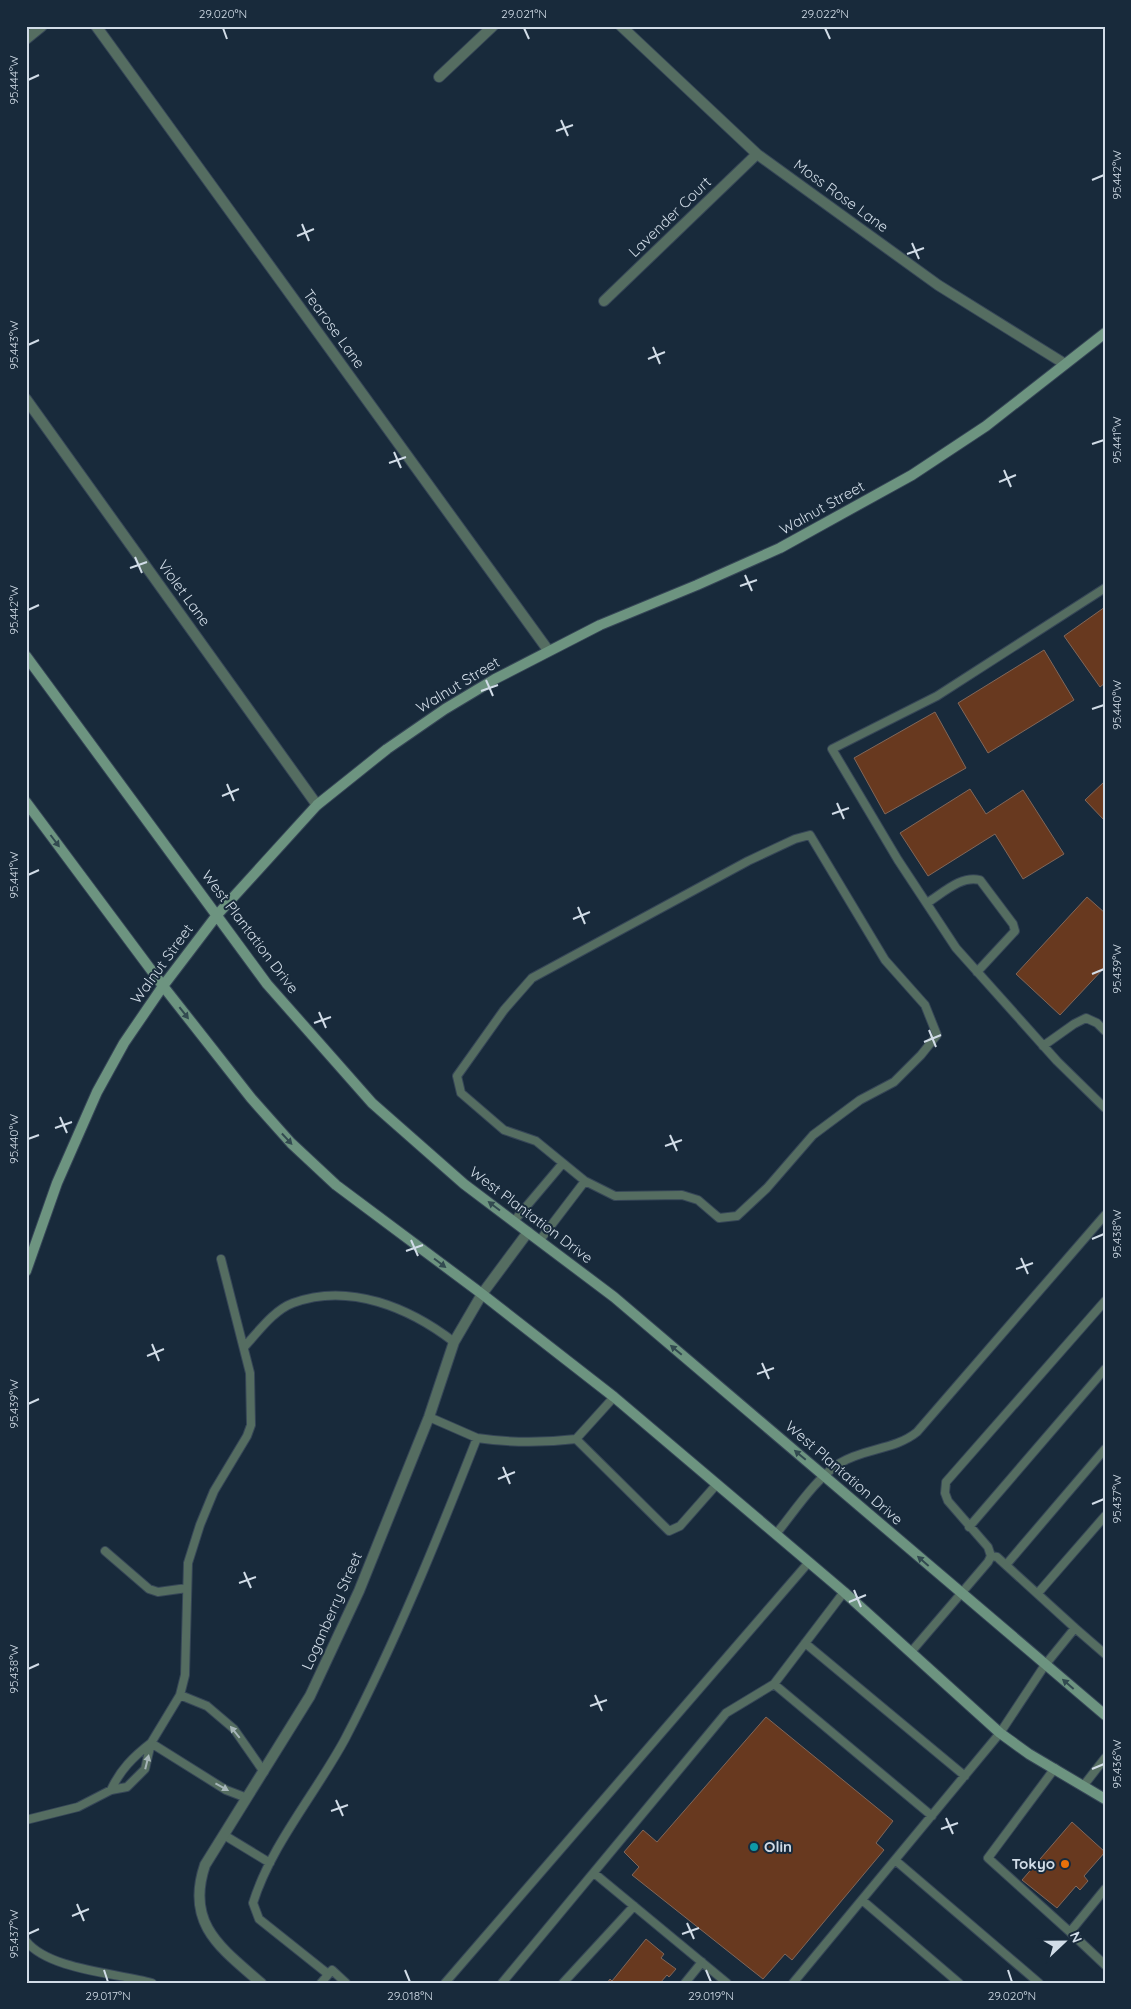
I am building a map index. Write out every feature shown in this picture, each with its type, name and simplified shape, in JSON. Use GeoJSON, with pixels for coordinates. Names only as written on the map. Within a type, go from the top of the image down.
{"type":"FeatureCollection","features":[{"type":"Feature","properties":{"kind":"main road","name":"Walnut Street"},"geometry":{"type":"LineString","coordinates":[[26,1270],[56,1183],[97,1092],[124,1043],[163,986],[217,915],[317,805],[387,749],[445,709],[548,650],[780,548],[834,520],[912,475],[986,426],[1105,333]]}},
{"type":"Feature","properties":{"kind":"main road","name":"West Plantation Drive"},"geometry":{"type":"LineString","coordinates":[[26,656],[267,984],[372,1103],[464,1184],[614,1297],[1105,1716]]}},
{"type":"Feature","properties":{"kind":"main road"},"geometry":{"type":"LineString","coordinates":[[26,802],[163,986],[251,1098],[291,1144],[336,1185],[482,1294],[614,1397],[844,1592],[1000,1733],[1029,1754],[1105,1799]]}},
{"type":"Feature","properties":{"kind":"street"},"geometry":{"type":"LineString","coordinates":[[26,40],[42,26]]}},
{"type":"Feature","properties":{"kind":"street","name":"Tearose Lane"},"geometry":{"type":"LineString","coordinates":[[96,26],[548,650]]}},
{"type":"Feature","properties":{"kind":"street"},"geometry":{"type":"LineString","coordinates":[[439,77],[493,26]]}},
{"type":"Feature","properties":{"kind":"street","name":"Moss Rose Lane"},"geometry":{"type":"LineString","coordinates":[[621,26],[757,154],[938,284],[1065,364]]}},
{"type":"Feature","properties":{"kind":"street","name":"Lavender Court"},"geometry":{"type":"LineString","coordinates":[[604,301],[757,154]]}},
{"type":"Feature","properties":{"kind":"street","name":"Violet Lane"},"geometry":{"type":"LineString","coordinates":[[26,399],[317,805]]}},
{"type":"Feature","properties":{"kind":"street","name":"Loganberry Street"},"geometry":{"type":"LineString","coordinates":[[261,1983],[218,1946],[205,1925],[199,1900],[199,1882],[205,1865],[310,1696],[359,1591],[429,1417],[454,1342],[482,1294],[528,1232]]}},
{"type":"Feature","properties":{"kind":"lane"},"geometry":{"type":"LineString","coordinates":[[1105,588],[937,696],[832,748],[956,948],[1043,1046],[1105,1108]]}},
{"type":"Feature","properties":{"kind":"lane"},"geometry":{"type":"LineString","coordinates":[[810,835],[885,960],[925,1005],[937,1035],[922,1055],[894,1082],[860,1100],[814,1135],[767,1188],[736,1216],[719,1218],[698,1200],[682,1195],[615,1196],[585,1181],[536,1141],[504,1130],[461,1094],[456,1076],[499,1016],[532,978],[748,861],[795,839],[810,835]]}},
{"type":"Feature","properties":{"kind":"lane"},"geometry":{"type":"LineString","coordinates":[[927,903],[958,883],[971,878],[980,880],[986,887],[1013,924],[1015,931],[978,972]]}},
{"type":"Feature","properties":{"kind":"lane"},"geometry":{"type":"LineString","coordinates":[[1043,1046],[1074,1024],[1086,1018],[1097,1022],[1105,1031]]}},
{"type":"Feature","properties":{"kind":"lane"},"geometry":{"type":"LineString","coordinates":[[514,1221],[563,1162]]}},
{"type":"Feature","properties":{"kind":"lane"},"geometry":{"type":"LineString","coordinates":[[540,1240],[585,1181]]}},
{"type":"Feature","properties":{"kind":"lane"},"geometry":{"type":"LineString","coordinates":[[776,1534],[824,1476],[848,1459],[901,1443],[917,1432],[1105,1215]]}},
{"type":"Feature","properties":{"kind":"lane"},"geometry":{"type":"LineString","coordinates":[[26,1820],[78,1807],[112,1790],[127,1787],[145,1769],[151,1743],[180,1695],[185,1675],[188,1563],[200,1525],[214,1491],[247,1436],[251,1425],[250,1373],[245,1346],[221,1259]]}},
{"type":"Feature","properties":{"kind":"lane"},"geometry":{"type":"LineString","coordinates":[[245,1346],[273,1316],[292,1303],[325,1296],[363,1297],[397,1308],[439,1330],[454,1342]]}},
{"type":"Feature","properties":{"kind":"lane"},"geometry":{"type":"LineString","coordinates":[[910,1652],[988,1562],[991,1556],[988,1547],[948,1501],[945,1493],[946,1482],[1105,1301]]}},
{"type":"Feature","properties":{"kind":"lane"},"geometry":{"type":"LineString","coordinates":[[969,1527],[1105,1369]]}},
{"type":"Feature","properties":{"kind":"lane"},"geometry":{"type":"LineString","coordinates":[[429,1417],[477,1438],[507,1442],[544,1443],[576,1439],[614,1397]]}},
{"type":"Feature","properties":{"kind":"lane"},"geometry":{"type":"LineString","coordinates":[[328,1974],[259,1919],[253,1904],[255,1896],[270,1863],[336,1756],[382,1667],[429,1560],[477,1438]]}},
{"type":"Feature","properties":{"kind":"lane"},"geometry":{"type":"LineString","coordinates":[[576,1439],[669,1531],[680,1526],[717,1484]]}},
{"type":"Feature","properties":{"kind":"lane"},"geometry":{"type":"LineString","coordinates":[[1006,1565],[1105,1449]]}},
{"type":"Feature","properties":{"kind":"lane"},"geometry":{"type":"LineString","coordinates":[[1038,1593],[1105,1516]]}},
{"type":"Feature","properties":{"kind":"lane"},"geometry":{"type":"LineString","coordinates":[[105,1550],[149,1589],[158,1592],[187,1588]]}},
{"type":"Feature","properties":{"kind":"lane"},"geometry":{"type":"LineString","coordinates":[[991,1556],[997,1557],[1105,1654]]}},
{"type":"Feature","properties":{"kind":"lane"},"geometry":{"type":"LineString","coordinates":[[444,1983],[809,1562]]}},
{"type":"Feature","properties":{"kind":"lane"},"geometry":{"type":"LineString","coordinates":[[502,1983],[726,1713],[774,1684],[844,1592]]}},
{"type":"Feature","properties":{"kind":"lane"},"geometry":{"type":"LineString","coordinates":[[795,1982],[1000,1733],[1045,1665],[1075,1628]]}},
{"type":"Feature","properties":{"kind":"lane"},"geometry":{"type":"LineString","coordinates":[[805,1643],[965,1776]]}},
{"type":"Feature","properties":{"kind":"lane"},"geometry":{"type":"LineString","coordinates":[[774,1684],[932,1816]]}},
{"type":"Feature","properties":{"kind":"lane"},"geometry":{"type":"LineString","coordinates":[[180,1695],[208,1706],[234,1729],[264,1772]]}},
{"type":"Feature","properties":{"kind":"lane"},"geometry":{"type":"LineString","coordinates":[[112,1790],[117,1777],[133,1757],[151,1743]]}},
{"type":"Feature","properties":{"kind":"lane"},"geometry":{"type":"LineString","coordinates":[[151,1743],[226,1790],[247,1798]]}},
{"type":"Feature","properties":{"kind":"lane"},"geometry":{"type":"LineString","coordinates":[[1084,1786],[1105,1758]]}},
{"type":"Feature","properties":{"kind":"lane"},"geometry":{"type":"LineString","coordinates":[[1055,1768],[988,1858],[1105,1965]]}},
{"type":"Feature","properties":{"kind":"lane"},"geometry":{"type":"LineString","coordinates":[[224,1835],[270,1863]]}},
{"type":"Feature","properties":{"kind":"lane"},"geometry":{"type":"LineString","coordinates":[[895,1860],[1039,1983]]}},
{"type":"Feature","properties":{"kind":"lane"},"geometry":{"type":"LineString","coordinates":[[594,1873],[727,1983]]}},
{"type":"Feature","properties":{"kind":"lane"},"geometry":{"type":"LineString","coordinates":[[1070,1932],[1105,1889]]}},
{"type":"Feature","properties":{"kind":"lane"},"geometry":{"type":"LineString","coordinates":[[862,1900],[959,1983]]}},
{"type":"Feature","properties":{"kind":"lane"},"geometry":{"type":"LineString","coordinates":[[563,1983],[634,1906]]}},
{"type":"Feature","properties":{"kind":"lane"},"geometry":{"type":"LineString","coordinates":[[26,1941],[54,1960],[85,1970],[128,1976],[152,1983]]}},
{"type":"Feature","properties":{"kind":"lane"},"geometry":{"type":"LineString","coordinates":[[685,1983],[702,1962]]}},
{"type":"Feature","properties":{"kind":"lane"},"geometry":{"type":"LineString","coordinates":[[321,1983],[332,1970],[346,1983]]}},
{"type":"Feature","properties":{"kind":"building"},"geometry":{"type":"Polygon","coordinates":[[[1105,607],[1105,683],[1100,687],[1064,636],[1105,607]]]}},
{"type":"Feature","properties":{"kind":"building"},"geometry":{"type":"Polygon","coordinates":[[[1044,650],[1074,700],[988,753],[958,703],[1044,650]]]}},
{"type":"Feature","properties":{"kind":"building"},"geometry":{"type":"Polygon","coordinates":[[[935,712],[966,768],[885,814],[854,758],[935,712]]]}},
{"type":"Feature","properties":{"kind":"building"},"geometry":{"type":"Polygon","coordinates":[[[1105,781],[1105,821],[1085,800],[1105,781]]]}},
{"type":"Feature","properties":{"kind":"building"},"geometry":{"type":"Polygon","coordinates":[[[970,789],[986,814],[1023,790],[1064,854],[1023,879],[995,834],[928,876],[900,833],[970,789]]]}},
{"type":"Feature","properties":{"kind":"building"},"geometry":{"type":"Polygon","coordinates":[[[1087,897],[1105,913],[1105,967],[1060,1015],[1016,974],[1087,897]]]}},
{"type":"Feature","properties":{"kind":"building","name":"Olin"},"geometry":{"type":"Polygon","coordinates":[[[766,1717],[893,1821],[876,1843],[884,1850],[792,1960],[785,1954],[763,1979],[632,1875],[639,1867],[624,1852],[643,1830],[657,1842],[766,1717]]]}},
{"type":"Feature","properties":{"kind":"building","name":"Tokyo"},"geometry":{"type":"Polygon","coordinates":[[[1072,1822],[1105,1852],[1084,1876],[1088,1881],[1080,1890],[1076,1886],[1057,1908],[1022,1880],[1072,1822]]]}},
{"type":"Feature","properties":{"kind":"building"},"geometry":{"type":"Polygon","coordinates":[[[646,1939],[664,1954],[661,1958],[676,1969],[669,1977],[667,1975],[660,1983],[607,1983],[610,1979],[612,1981],[646,1939]]]}},
{"type":"Feature","properties":{"kind":"place","name":"Olin"},"geometry":{"type":"Point","coordinates":[754,1847]}},
{"type":"Feature","properties":{"kind":"place","name":"Tokyo"},"geometry":{"type":"Point","coordinates":[1065,1864]}}]}
